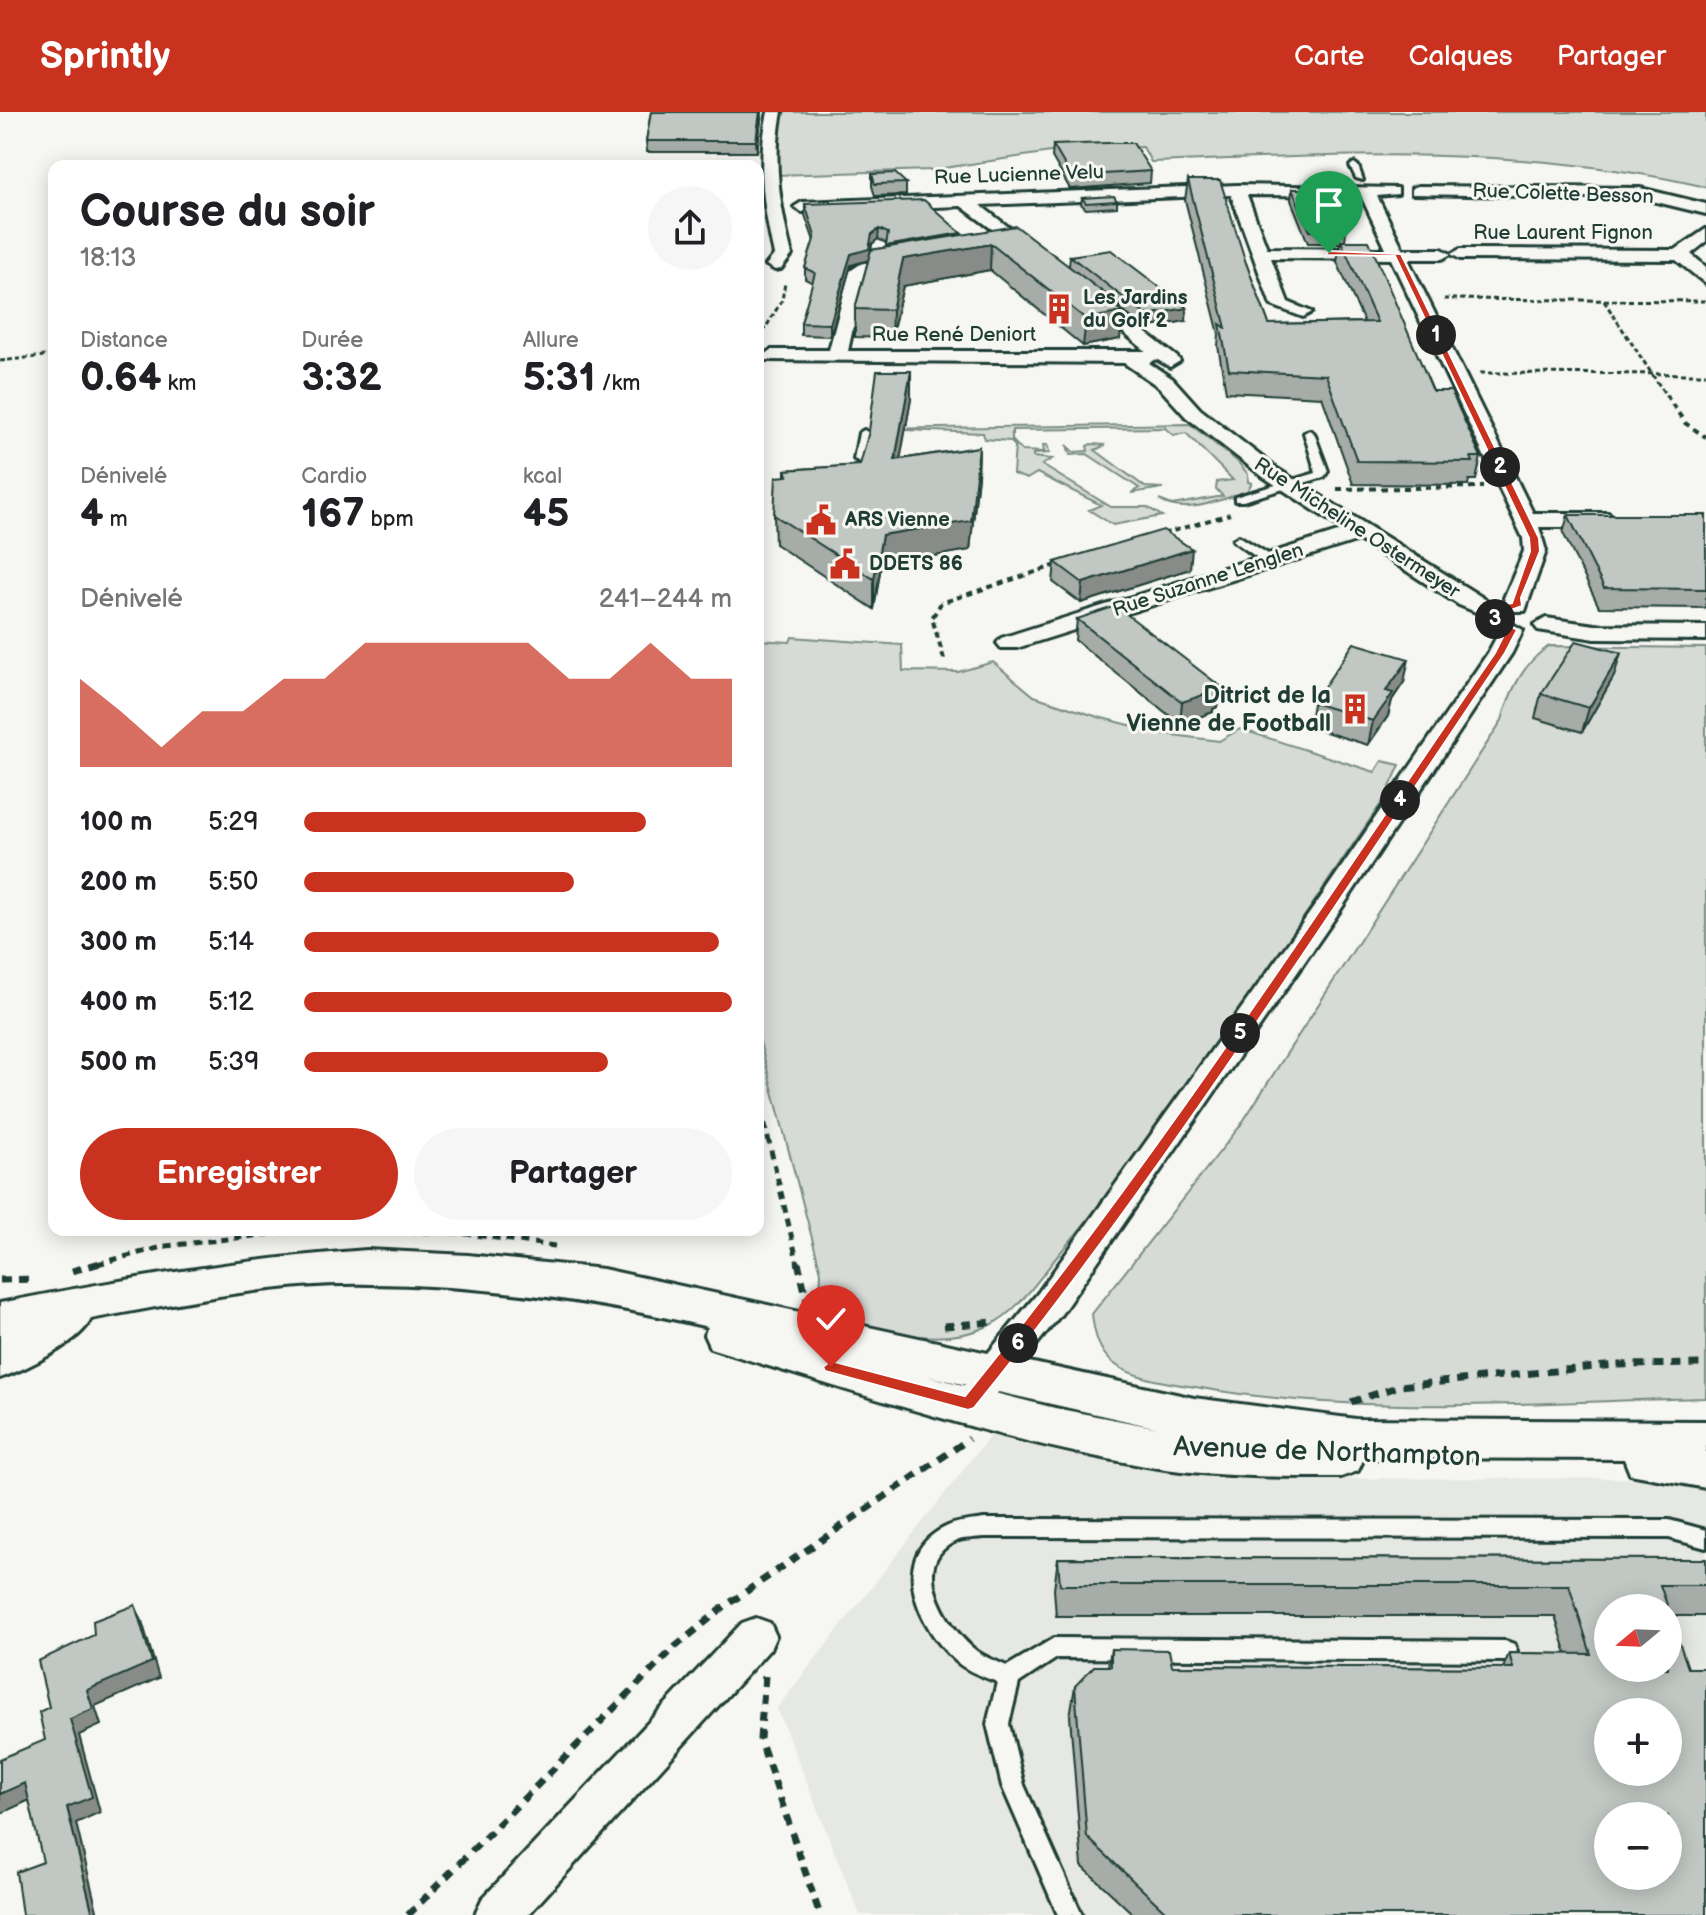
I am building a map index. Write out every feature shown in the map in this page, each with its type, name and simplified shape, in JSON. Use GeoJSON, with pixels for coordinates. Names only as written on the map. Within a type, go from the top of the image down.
{"type":"FeatureCollection","features":[{"type":"Feature","properties":{"kind":"street"},"geometry":{"type":"LineString","coordinates":[[775,112],[766,145],[769,194],[783,255],[775,265]]}},
{"type":"Feature","properties":{"kind":"street"},"geometry":{"type":"LineString","coordinates":[[980,1388],[1050,1303],[1329,906],[1500,653],[1508,616],[1535,551],[1534,538],[1526,520],[1363,185]]}},
{"type":"Feature","properties":{"kind":"street"},"geometry":{"type":"LineString","coordinates":[[1303,312],[1280,305],[1237,190],[1363,185],[1392,191]]}},
{"type":"Feature","properties":{"kind":"street","name":"Rue Lucienne Velu"},"geometry":{"type":"LineString","coordinates":[[802,207],[964,200],[1106,188],[1237,190]]}},
{"type":"Feature","properties":{"kind":"street","name":"Rue Colette Besson"},"geometry":{"type":"LineString","coordinates":[[1418,191],[1640,193],[1706,209]]}},
{"type":"Feature","properties":{"kind":"street"},"geometry":{"type":"LineString","coordinates":[[964,200],[1043,261]]}},
{"type":"Feature","properties":{"kind":"street","name":"Rue Laurent Fignon"},"geometry":{"type":"LineString","coordinates":[[1261,253],[1679,255],[1706,234]]}},
{"type":"Feature","properties":{"kind":"street"},"geometry":{"type":"LineString","coordinates":[[987,247],[1018,242]]}},
{"type":"Feature","properties":{"kind":"street"},"geometry":{"type":"LineString","coordinates":[[1679,255],[1695,264],[1706,279]]}},
{"type":"Feature","properties":{"kind":"street","name":"Rue René Deniort"},"geometry":{"type":"LineString","coordinates":[[837,356],[856,275],[874,263],[924,258]]}},
{"type":"Feature","properties":{"kind":"street","name":"Rue Micheline Ostermeyer"},"geometry":{"type":"LineString","coordinates":[[1080,290],[1182,372],[1223,437]]}},
{"type":"Feature","properties":{"kind":"street","name":"Rue René Deniort"},"geometry":{"type":"LineString","coordinates":[[765,349],[880,361],[929,352],[1166,358]]}},
{"type":"Feature","properties":{"kind":"street","name":"Rue Micheline Ostermeyer"},"geometry":{"type":"LineString","coordinates":[[1128,357],[1166,383],[1193,413],[1223,437],[1298,491],[1467,600],[1508,616],[1540,612],[1546,625],[1595,632],[1706,633]]}},
{"type":"Feature","properties":{"kind":"street"},"geometry":{"type":"LineString","coordinates":[[1526,520],[1631,520]]}},
{"type":"Feature","properties":{"kind":"street","name":"Rue Suzanne Lenglen"},"geometry":{"type":"LineString","coordinates":[[1009,643],[1361,532]]}},
{"type":"Feature","properties":{"kind":"street","name":"Avenue de Northampton"},"geometry":{"type":"LineString","coordinates":[[0,1320],[175,1286],[277,1273],[367,1267],[539,1280],[603,1286],[804,1329],[980,1388],[1101,1436],[1166,1449],[1233,1455],[1620,1458],[1706,1468]]}},
{"type":"Feature","properties":{"kind":"street","name":"Avenue de Northampton"},"geometry":{"type":"LineString","coordinates":[[539,1280],[980,1388],[1356,1438],[1706,1440]]}},
{"type":"Feature","properties":{"kind":"street","name":"Avenue de Northampton"},"geometry":{"type":"LineString","coordinates":[[0,1360],[70,1320],[175,1286]]}},
{"type":"Feature","properties":{"kind":"street"},"geometry":{"type":"LineString","coordinates":[[498,1915],[756,1636]]}},
{"type":"Feature","properties":{"kind":"lane"},"geometry":{"type":"LineString","coordinates":[[1354,166],[1363,185]]}},
{"type":"Feature","properties":{"kind":"lane"},"geometry":{"type":"LineString","coordinates":[[860,459],[864,433]]}},
{"type":"Feature","properties":{"kind":"lane"},"geometry":{"type":"LineString","coordinates":[[1238,506],[1298,491],[1322,471],[1309,433]]}},
{"type":"Feature","properties":{"kind":"lane"},"geometry":{"type":"LineString","coordinates":[[1239,540],[1269,560]]}},
{"type":"Feature","properties":{"kind":"lane"},"geometry":{"type":"LineString","coordinates":[[1009,1677],[966,1657],[934,1622],[920,1583],[931,1552],[953,1533],[984,1528],[1669,1529],[1706,1539]]}},
{"type":"Feature","properties":{"kind":"lane"},"geometry":{"type":"LineString","coordinates":[[1070,1915],[1013,1786],[998,1724],[1009,1677],[1054,1648],[1506,1651]]}},
{"type":"Feature","properties":{"kind":"path"},"geometry":{"type":"LineString","coordinates":[[765,349],[782,300],[783,274],[775,265]]}},
{"type":"Feature","properties":{"kind":"path"},"geometry":{"type":"LineString","coordinates":[[1419,299],[1706,301]]}},
{"type":"Feature","properties":{"kind":"path"},"geometry":{"type":"LineString","coordinates":[[1603,301],[1685,423],[1706,437]]}},
{"type":"Feature","properties":{"kind":"path"},"geometry":{"type":"LineString","coordinates":[[0,361],[48,356]]}},
{"type":"Feature","properties":{"kind":"path"},"geometry":{"type":"LineString","coordinates":[[1455,373],[1706,374]]}},
{"type":"Feature","properties":{"kind":"path"},"geometry":{"type":"LineString","coordinates":[[1298,491],[1343,487],[1510,487]]}},
{"type":"Feature","properties":{"kind":"path"},"geometry":{"type":"LineString","coordinates":[[1161,534],[1238,506]]}},
{"type":"Feature","properties":{"kind":"path"},"geometry":{"type":"LineString","coordinates":[[944,659],[932,618],[941,603],[1071,561]]}},
{"type":"Feature","properties":{"kind":"path"},"geometry":{"type":"LineString","coordinates":[[764,1120],[807,1294],[804,1329]]}},
{"type":"Feature","properties":{"kind":"path"},"geometry":{"type":"LineString","coordinates":[[66,1273],[166,1246],[254,1236]]}},
{"type":"Feature","properties":{"kind":"path"},"geometry":{"type":"LineString","coordinates":[[0,1280],[37,1279]]}},
{"type":"Feature","properties":{"kind":"path"},"geometry":{"type":"LineString","coordinates":[[1341,1405],[1400,1386],[1616,1365],[1706,1364]]}},
{"type":"Feature","properties":{"kind":"path"},"geometry":{"type":"LineString","coordinates":[[756,1636],[767,1690],[759,1714],[760,1739],[820,1915]]}},
{"type":"Feature","properties":{"kind":"shaded area"},"geometry":{"type":"Polygon","coordinates":[[[781,112],[1706,112],[1706,187],[1637,173],[1499,158],[1360,155],[1151,162],[1143,147],[1071,149],[931,170],[777,175],[776,132],[781,112]]]}},
{"type":"Feature","properties":{"kind":"shaded area"},"geometry":{"type":"Polygon","coordinates":[[[1190,424],[1238,462],[1248,474],[1248,482],[1252,483],[1247,491],[1191,507],[1169,505],[1159,500],[1172,505],[1223,496],[1216,489],[1217,482],[1233,480],[1186,433],[1173,435],[1165,428],[1012,430],[1012,440],[1022,451],[1044,452],[1043,445],[1047,445],[1050,453],[1033,454],[1033,457],[1052,459],[1042,465],[1111,507],[1147,507],[1162,516],[1113,525],[1089,510],[1101,505],[1037,473],[1027,479],[1013,474],[1015,446],[1010,441],[985,439],[983,433],[879,429],[1190,424]]]}},
{"type":"Feature","properties":{"kind":"shaded area"},"geometry":{"type":"Polygon","coordinates":[[[1067,445],[1073,452],[1088,451],[1087,446],[1106,445],[1095,450],[1145,487],[1163,488],[1131,493],[1139,488],[1087,454],[1070,455],[1067,445]]]}},
{"type":"Feature","properties":{"kind":"shaded area"},"geometry":{"type":"Polygon","coordinates":[[[792,637],[902,645],[903,671],[958,672],[993,662],[1034,696],[1165,734],[1219,741],[1240,729],[1375,772],[1382,761],[1400,765],[1385,798],[1228,1030],[1146,1144],[1019,1303],[999,1320],[970,1333],[929,1337],[886,1331],[828,1313],[820,1299],[821,1272],[764,1058],[764,640],[790,642],[792,637]]]}},
{"type":"Feature","properties":{"kind":"shaded area"},"geometry":{"type":"Polygon","coordinates":[[[1549,646],[1706,648],[1706,1398],[1450,1405],[1322,1402],[1174,1384],[1141,1377],[1121,1368],[1100,1347],[1092,1314],[1240,1126],[1502,720],[1519,678],[1549,646]]]}},
{"type":"Feature","properties":{"kind":"shaded area"},"geometry":{"type":"Polygon","coordinates":[[[993,1432],[1160,1471],[1230,1479],[1706,1478],[1706,1915],[860,1915],[777,1708],[993,1432]]]}},
{"type":"Feature","properties":{"kind":"building"},"geometry":{"type":"Polygon","coordinates":[[[651,112],[760,112],[756,141],[646,141],[651,112]]]}},
{"type":"Feature","properties":{"kind":"building"},"geometry":{"type":"Polygon","coordinates":[[[1133,143],[1151,171],[1071,176],[1053,145],[1133,143]]]}},
{"type":"Feature","properties":{"kind":"building"},"geometry":{"type":"Polygon","coordinates":[[[895,173],[906,183],[875,184],[872,174],[895,173]]]}},
{"type":"Feature","properties":{"kind":"building"},"geometry":{"type":"Polygon","coordinates":[[[1188,180],[1220,180],[1269,324],[1377,322],[1341,241],[1369,241],[1433,391],[1451,391],[1481,457],[1471,457],[1473,462],[1357,461],[1326,375],[1229,370],[1220,324],[1226,328],[1188,180]]]}},
{"type":"Feature","properties":{"kind":"building"},"geometry":{"type":"Polygon","coordinates":[[[1292,189],[1326,189],[1346,231],[1310,231],[1292,189]]]}},
{"type":"Feature","properties":{"kind":"building"},"geometry":{"type":"Polygon","coordinates":[[[1114,196],[1117,201],[1086,203],[1082,198],[1114,196]]]}},
{"type":"Feature","properties":{"kind":"building"},"geometry":{"type":"Polygon","coordinates":[[[924,200],[961,233],[886,246],[888,233],[879,229],[872,234],[869,249],[851,254],[830,324],[801,323],[815,273],[805,268],[815,236],[805,204],[924,200]]]}},
{"type":"Feature","properties":{"kind":"building"},"geometry":{"type":"Polygon","coordinates":[[[1016,226],[1121,306],[1116,306],[1123,312],[1086,319],[991,244],[903,259],[892,310],[855,309],[871,250],[1016,226]]]}},
{"type":"Feature","properties":{"kind":"building"},"geometry":{"type":"Polygon","coordinates":[[[1111,250],[1187,308],[1146,315],[1070,256],[1111,250]]]}},
{"type":"Feature","properties":{"kind":"building"},"geometry":{"type":"Polygon","coordinates":[[[877,371],[911,371],[895,460],[979,447],[971,521],[882,535],[874,579],[774,515],[776,477],[788,476],[785,470],[860,465],[869,431],[877,371]]]}},
{"type":"Feature","properties":{"kind":"building"},"geometry":{"type":"Polygon","coordinates":[[[1568,515],[1706,515],[1706,589],[1604,588],[1568,515]]]}},
{"type":"Feature","properties":{"kind":"building"},"geometry":{"type":"Polygon","coordinates":[[[1163,530],[1192,549],[1083,583],[1055,562],[1163,530]]]}},
{"type":"Feature","properties":{"kind":"building"},"geometry":{"type":"Polygon","coordinates":[[[1116,606],[1220,686],[1213,689],[1216,691],[1182,702],[1077,619],[1116,606]]]}},
{"type":"Feature","properties":{"kind":"building"},"geometry":{"type":"Polygon","coordinates":[[[1576,641],[1621,653],[1589,708],[1541,694],[1576,641]]]}},
{"type":"Feature","properties":{"kind":"building"},"geometry":{"type":"Polygon","coordinates":[[[1354,643],[1409,659],[1386,691],[1393,693],[1373,721],[1313,703],[1354,643]]]}},
{"type":"Feature","properties":{"kind":"building"},"geometry":{"type":"Polygon","coordinates":[[[1058,1558],[1706,1559],[1706,1585],[1660,1585],[1663,1594],[1594,1594],[1594,1682],[1682,1682],[1682,1650],[1688,1668],[1706,1668],[1706,1915],[1169,1915],[1087,1837],[1075,1686],[1094,1666],[1111,1666],[1111,1649],[1169,1650],[1172,1666],[1513,1668],[1509,1653],[1591,1654],[1569,1585],[1060,1585],[1058,1558]]]}},
{"type":"Feature","properties":{"kind":"building"},"geometry":{"type":"Polygon","coordinates":[[[135,1605],[152,1662],[87,1690],[93,1709],[70,1719],[92,1797],[67,1807],[93,1915],[22,1915],[16,1872],[43,1862],[25,1783],[0,1794],[0,1759],[45,1740],[39,1712],[49,1707],[38,1661],[94,1635],[93,1621],[135,1605]]]}},
{"type":"Feature","properties":{"kind":"place","name":"Les Jardins du Golf 2"},"geometry":{"type":"Point","coordinates":[1059,309]}},
{"type":"Feature","properties":{"kind":"place","name":"ARS Vienne"},"geometry":{"type":"Point","coordinates":[821,520]}},
{"type":"Feature","properties":{"kind":"place","name":"DDETS 86"},"geometry":{"type":"Point","coordinates":[845,564]}},
{"type":"Feature","properties":{"kind":"place","name":"Ditrict de la Vienne de Football"},"geometry":{"type":"Point","coordinates":[1355,709]}},
{"type":"Feature","properties":{"kind":"route"},"geometry":{"type":"LineString","coordinates":[[831,1367],[968,1403],[1050,1303],[1329,906],[1500,653],[1511,630],[1499,624],[1494,616],[1498,609],[1517,606],[1516,598],[1535,551],[1534,538],[1397,254],[1329,253]]}}]}
